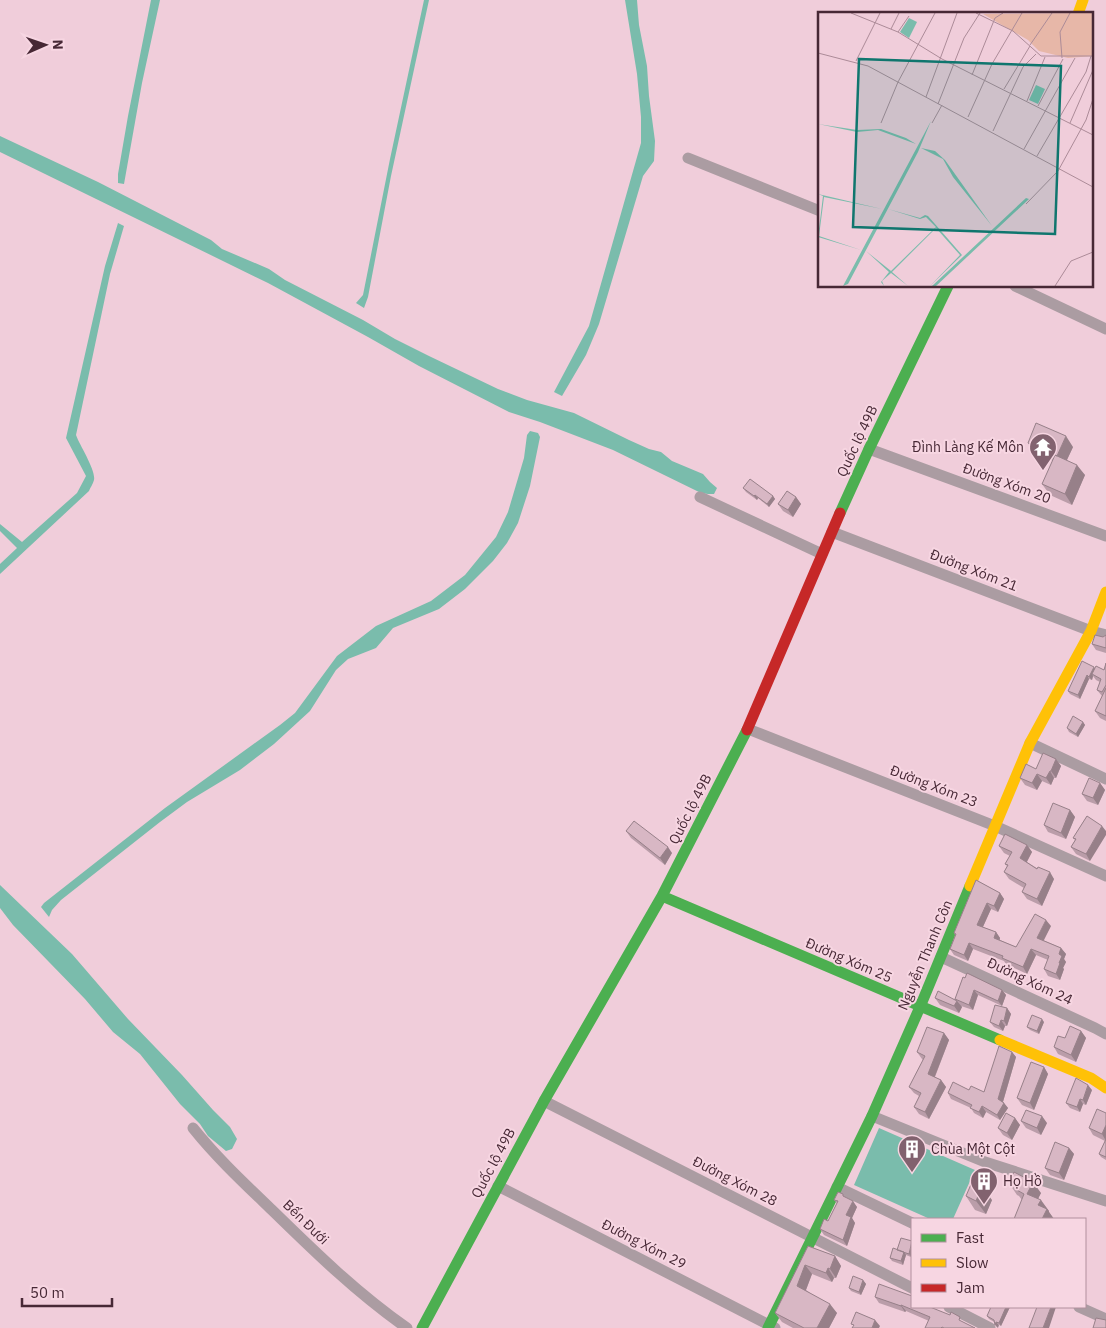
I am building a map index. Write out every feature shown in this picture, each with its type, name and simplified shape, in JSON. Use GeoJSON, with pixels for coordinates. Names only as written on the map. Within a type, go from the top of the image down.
{"type":"FeatureCollection","features":[{"type":"Feature","properties":{"kind":"street"},"geometry":{"type":"LineString","coordinates":[[1079,12],[1083,0]]}},
{"type":"Feature","properties":{"kind":"street"},"geometry":{"type":"LineString","coordinates":[[688,158],[818,210]]}},
{"type":"Feature","properties":{"kind":"street","name":"Quốc lộ 49B"},"geometry":{"type":"LineString","coordinates":[[422,1328],[544,1101],[662,896],[748,729],[869,449],[947,288]]}},
{"type":"Feature","properties":{"kind":"street"},"geometry":{"type":"LineString","coordinates":[[1019,288],[1106,329]]}},
{"type":"Feature","properties":{"kind":"street","name":"Đường Xóm 20"},"geometry":{"type":"LineString","coordinates":[[869,449],[1106,536]]}},
{"type":"Feature","properties":{"kind":"street"},"geometry":{"type":"LineString","coordinates":[[700,497],[822,554]]}},
{"type":"Feature","properties":{"kind":"street","name":"Đường Xóm 21"},"geometry":{"type":"LineString","coordinates":[[832,532],[1091,631],[1106,635]]}},
{"type":"Feature","properties":{"kind":"street","name":"Nguyễn Thanh Côn"},"geometry":{"type":"LineString","coordinates":[[771,1327],[812,1237],[872,1116],[920,1007],[1030,743],[1091,631],[1106,592]]}},
{"type":"Feature","properties":{"kind":"street","name":"Đường Xóm 23"},"geometry":{"type":"LineString","coordinates":[[748,729],[995,826],[1106,876]]}},
{"type":"Feature","properties":{"kind":"street"},"geometry":{"type":"LineString","coordinates":[[1030,743],[1106,778]]}},
{"type":"Feature","properties":{"kind":"street","name":"Đường Xóm 25"},"geometry":{"type":"LineString","coordinates":[[662,896],[1091,1078],[1106,1088]]}},
{"type":"Feature","properties":{"kind":"street","name":"Đường Xóm 24"},"geometry":{"type":"LineString","coordinates":[[941,957],[1106,1034]]}},
{"type":"Feature","properties":{"kind":"street","name":"Đường Xóm 28"},"geometry":{"type":"LineString","coordinates":[[544,1101],[911,1287]]}},
{"type":"Feature","properties":{"kind":"street"},"geometry":{"type":"LineString","coordinates":[[872,1116],[985,1162],[1106,1201]]}},
{"type":"Feature","properties":{"kind":"street","name":"Bến Đưới"},"geometry":{"type":"LineString","coordinates":[[193,1128],[211,1150],[308,1245],[381,1310],[407,1328]]}},
{"type":"Feature","properties":{"kind":"street","name":"Đường Xóm 29"},"geometry":{"type":"LineString","coordinates":[[498,1186],[771,1327]]}},
{"type":"Feature","properties":{"kind":"street"},"geometry":{"type":"LineString","coordinates":[[837,1187],[911,1223]]}},
{"type":"Feature","properties":{"kind":"street"},"geometry":{"type":"LineString","coordinates":[[951,1308],[990,1328]]}},
{"type":"Feature","properties":{"kind":"street"},"geometry":{"type":"LineString","coordinates":[[1081,1308],[1106,1319]]}},
{"type":"Feature","properties":{"kind":"shaded area"},"geometry":{"type":"Polygon","coordinates":[[[151,0],[160,0],[142,83],[124,184],[118,183],[118,174],[151,0]]]}},
{"type":"Feature","properties":{"kind":"shaded area"},"geometry":{"type":"Polygon","coordinates":[[[424,0],[429,0],[391,176],[368,297],[364,308],[356,303],[363,295],[424,0]]]}},
{"type":"Feature","properties":{"kind":"shaded area"},"geometry":{"type":"Polygon","coordinates":[[[625,0],[637,0],[639,25],[647,66],[655,141],[654,161],[643,176],[599,324],[586,355],[562,396],[554,392],[589,326],[641,143],[641,117],[637,74],[625,0]]]}},
{"type":"Feature","properties":{"kind":"shaded area"},"geometry":{"type":"Polygon","coordinates":[[[0,136],[98,182],[211,240],[222,249],[269,269],[285,280],[429,356],[498,389],[527,400],[574,413],[649,449],[661,452],[672,461],[703,474],[717,488],[714,494],[701,493],[613,450],[509,412],[419,366],[268,283],[0,152],[0,136]]]}},
{"type":"Feature","properties":{"kind":"shaded area"},"geometry":{"type":"Polygon","coordinates":[[[118,223],[124,226],[110,274],[76,435],[93,470],[94,481],[89,491],[0,574],[0,564],[17,548],[0,531],[0,524],[22,542],[77,493],[86,476],[66,438],[105,266],[118,223]]]}},
{"type":"Feature","properties":{"kind":"shaded area"},"geometry":{"type":"Polygon","coordinates":[[[530,431],[538,433],[540,437],[530,486],[518,523],[507,543],[493,561],[465,589],[439,609],[393,628],[376,648],[348,659],[336,670],[310,711],[274,744],[240,770],[187,802],[160,822],[61,900],[52,910],[49,917],[41,907],[44,903],[165,808],[295,713],[337,656],[376,626],[431,601],[465,575],[496,537],[508,512],[524,458],[527,435],[530,431]]]}},
{"type":"Feature","properties":{"kind":"shaded area"},"geometry":{"type":"Polygon","coordinates":[[[0,885],[72,954],[128,1019],[230,1127],[237,1139],[232,1149],[226,1151],[208,1136],[200,1124],[180,1104],[140,1054],[113,1032],[85,999],[13,925],[0,908],[0,885]]]}},
{"type":"Feature","properties":{"kind":"shaded area"},"geometry":{"type":"Polygon","coordinates":[[[879,1128],[975,1170],[953,1218],[928,1218],[854,1185],[879,1128]]]}},
{"type":"Feature","properties":{"kind":"building"},"geometry":{"type":"Polygon","coordinates":[[[1036,423],[1066,436],[1057,456],[1028,443],[1036,423]]]}},
{"type":"Feature","properties":{"kind":"building"},"geometry":{"type":"Polygon","coordinates":[[[1055,455],[1077,465],[1065,494],[1042,484],[1055,455]]]}},
{"type":"Feature","properties":{"kind":"building"},"geometry":{"type":"Polygon","coordinates":[[[750,479],[773,496],[767,504],[743,488],[750,479]]]}},
{"type":"Feature","properties":{"kind":"building"},"geometry":{"type":"Polygon","coordinates":[[[787,491],[796,497],[788,510],[778,504],[787,491]]]}},
{"type":"Feature","properties":{"kind":"building"},"geometry":{"type":"Polygon","coordinates":[[[1095,635],[1103,637],[1106,635],[1106,648],[1092,644],[1095,635]]]}},
{"type":"Feature","properties":{"kind":"building"},"geometry":{"type":"Polygon","coordinates":[[[1082,661],[1094,667],[1089,677],[1087,675],[1078,695],[1068,691],[1082,661]]]}},
{"type":"Feature","properties":{"kind":"building"},"geometry":{"type":"Polygon","coordinates":[[[1106,663],[1106,685],[1102,692],[1097,690],[1101,679],[1092,674],[1096,666],[1104,670],[1106,663]]]}},
{"type":"Feature","properties":{"kind":"building"},"geometry":{"type":"Polygon","coordinates":[[[1106,688],[1106,716],[1095,711],[1106,688]]]}},
{"type":"Feature","properties":{"kind":"building"},"geometry":{"type":"Polygon","coordinates":[[[1073,716],[1083,722],[1076,734],[1067,728],[1073,716]]]}},
{"type":"Feature","properties":{"kind":"building"},"geometry":{"type":"Polygon","coordinates":[[[1043,753],[1056,759],[1046,778],[1037,774],[1032,783],[1020,778],[1026,764],[1036,769],[1043,753]]]}},
{"type":"Feature","properties":{"kind":"building"},"geometry":{"type":"Polygon","coordinates":[[[1089,778],[1100,783],[1093,798],[1082,794],[1089,778]]]}},
{"type":"Feature","properties":{"kind":"building"},"geometry":{"type":"Polygon","coordinates":[[[1053,803],[1070,810],[1061,833],[1044,825],[1053,803]]]}},
{"type":"Feature","properties":{"kind":"building"},"geometry":{"type":"Polygon","coordinates":[[[1087,816],[1102,826],[1086,854],[1071,847],[1076,839],[1073,838],[1087,816]]]}},
{"type":"Feature","properties":{"kind":"building"},"geometry":{"type":"Polygon","coordinates":[[[634,821],[668,847],[660,858],[626,831],[634,821]]]}},
{"type":"Feature","properties":{"kind":"building"},"geometry":{"type":"Polygon","coordinates":[[[1005,834],[1027,845],[1020,858],[1037,869],[1038,867],[1050,872],[1037,899],[1022,892],[1026,884],[1004,872],[1008,865],[1005,864],[1012,852],[999,846],[1005,834]]]}},
{"type":"Feature","properties":{"kind":"building"},"geometry":{"type":"Polygon","coordinates":[[[976,880],[1000,893],[994,906],[987,903],[977,925],[996,932],[994,938],[1016,947],[1035,914],[1046,920],[1037,938],[1061,948],[1059,954],[1062,956],[1056,974],[1044,969],[1049,956],[1031,949],[1023,967],[1002,958],[1003,956],[969,943],[964,955],[950,949],[956,934],[954,933],[976,880]]]}},
{"type":"Feature","properties":{"kind":"building"},"geometry":{"type":"Polygon","coordinates":[[[967,973],[1002,990],[998,1001],[974,990],[969,1005],[955,999],[963,977],[965,978],[967,973]]]}},
{"type":"Feature","properties":{"kind":"building"},"geometry":{"type":"Polygon","coordinates":[[[938,991],[957,1001],[954,1006],[935,998],[938,991]]]}},
{"type":"Feature","properties":{"kind":"building"},"geometry":{"type":"Polygon","coordinates":[[[995,1005],[1007,1008],[1004,1021],[1001,1020],[999,1026],[990,1022],[995,1005]]]}},
{"type":"Feature","properties":{"kind":"building"},"geometry":{"type":"Polygon","coordinates":[[[1032,1015],[1042,1019],[1037,1031],[1027,1027],[1032,1015]]]}},
{"type":"Feature","properties":{"kind":"building"},"geometry":{"type":"Polygon","coordinates":[[[1070,1026],[1081,1031],[1071,1055],[1054,1047],[1058,1036],[1065,1038],[1070,1026]]]}},
{"type":"Feature","properties":{"kind":"building"},"geometry":{"type":"Polygon","coordinates":[[[927,1027],[944,1033],[928,1074],[941,1080],[925,1112],[914,1107],[921,1093],[909,1087],[925,1056],[917,1052],[927,1027]]]}},
{"type":"Feature","properties":{"kind":"building"},"geometry":{"type":"Polygon","coordinates":[[[999,1046],[1012,1052],[998,1099],[1004,1103],[997,1115],[982,1106],[979,1112],[970,1108],[972,1105],[948,1093],[953,1082],[969,1090],[971,1086],[984,1092],[999,1046]]]}},
{"type":"Feature","properties":{"kind":"building"},"geometry":{"type":"Polygon","coordinates":[[[1031,1062],[1044,1067],[1030,1103],[1017,1098],[1031,1062]]]}},
{"type":"Feature","properties":{"kind":"building"},"geometry":{"type":"Polygon","coordinates":[[[1076,1078],[1088,1085],[1083,1100],[1080,1099],[1077,1107],[1066,1103],[1076,1078]]]}},
{"type":"Feature","properties":{"kind":"building"},"geometry":{"type":"Polygon","coordinates":[[[1097,1109],[1106,1113],[1106,1125],[1102,1134],[1089,1128],[1097,1109]]]}},
{"type":"Feature","properties":{"kind":"building"},"geometry":{"type":"Polygon","coordinates":[[[1026,1110],[1042,1116],[1037,1128],[1021,1121],[1026,1110]]]}},
{"type":"Feature","properties":{"kind":"building"},"geometry":{"type":"Polygon","coordinates":[[[1006,1113],[1015,1118],[1007,1133],[998,1128],[1006,1113]]]}},
{"type":"Feature","properties":{"kind":"building"},"geometry":{"type":"Polygon","coordinates":[[[1106,1139],[1106,1157],[1099,1154],[1106,1139]]]}},
{"type":"Feature","properties":{"kind":"building"},"geometry":{"type":"Polygon","coordinates":[[[1055,1142],[1069,1148],[1059,1173],[1045,1168],[1055,1142]]]}},
{"type":"Feature","properties":{"kind":"building"},"geometry":{"type":"Polygon","coordinates":[[[1014,1172],[1033,1182],[1027,1194],[1041,1200],[1038,1205],[1047,1209],[1042,1218],[1014,1218],[1024,1194],[1009,1183],[1014,1172]]]}},
{"type":"Feature","properties":{"kind":"building"},"geometry":{"type":"Polygon","coordinates":[[[972,1182],[982,1186],[976,1201],[966,1196],[972,1182]]]}},
{"type":"Feature","properties":{"kind":"building"},"geometry":{"type":"Polygon","coordinates":[[[838,1192],[853,1201],[846,1215],[851,1217],[843,1240],[820,1229],[824,1219],[828,1221],[838,1201],[834,1200],[838,1192]]]}},
{"type":"Feature","properties":{"kind":"building"},"geometry":{"type":"Polygon","coordinates":[[[901,1238],[911,1241],[909,1254],[897,1250],[901,1238]]]}},
{"type":"Feature","properties":{"kind":"building"},"geometry":{"type":"Polygon","coordinates":[[[808,1246],[835,1256],[830,1269],[828,1268],[826,1273],[805,1265],[797,1286],[830,1304],[817,1328],[804,1328],[775,1313],[808,1246]]]}},
{"type":"Feature","properties":{"kind":"building"},"geometry":{"type":"Polygon","coordinates":[[[893,1248],[904,1252],[901,1261],[890,1258],[893,1248]]]}},
{"type":"Feature","properties":{"kind":"building"},"geometry":{"type":"Polygon","coordinates":[[[853,1276],[863,1280],[859,1292],[849,1288],[853,1276]]]}},
{"type":"Feature","properties":{"kind":"building"},"geometry":{"type":"Polygon","coordinates":[[[879,1284],[911,1296],[911,1308],[932,1308],[950,1315],[951,1312],[960,1317],[959,1320],[975,1328],[925,1328],[930,1317],[875,1297],[879,1284]]]}},
{"type":"Feature","properties":{"kind":"building"},"geometry":{"type":"Polygon","coordinates":[[[991,1308],[1006,1308],[999,1323],[996,1322],[995,1325],[994,1320],[987,1316],[991,1308]]]}},
{"type":"Feature","properties":{"kind":"building"},"geometry":{"type":"Polygon","coordinates":[[[1037,1308],[1051,1308],[1043,1328],[1029,1328],[1037,1308]]]}},
{"type":"Feature","properties":{"kind":"building"},"geometry":{"type":"Polygon","coordinates":[[[856,1312],[875,1320],[872,1328],[852,1328],[854,1325],[851,1324],[856,1312]]]}},
{"type":"Feature","properties":{"kind":"building"},"geometry":{"type":"Polygon","coordinates":[[[1096,1318],[1106,1320],[1106,1328],[1093,1328],[1096,1318]]]}},
{"type":"Feature","properties":{"kind":"traffic: fast"},"geometry":{"type":"LineString","coordinates":[[840,513],[947,288]]}},
{"type":"Feature","properties":{"kind":"traffic: fast"},"geometry":{"type":"LineString","coordinates":[[422,1328],[544,1101],[662,896],[747,730]]}},
{"type":"Feature","properties":{"kind":"traffic: fast"},"geometry":{"type":"LineString","coordinates":[[768,1328],[872,1116],[970,886]]}},
{"type":"Feature","properties":{"kind":"traffic: fast"},"geometry":{"type":"LineString","coordinates":[[662,896],[1000,1040]]}},
{"type":"Feature","properties":{"kind":"traffic: slow"},"geometry":{"type":"LineString","coordinates":[[1079,12],[1083,0]]}},
{"type":"Feature","properties":{"kind":"traffic: slow"},"geometry":{"type":"LineString","coordinates":[[970,886],[1030,743],[1091,631],[1106,592]]}},
{"type":"Feature","properties":{"kind":"traffic: slow"},"geometry":{"type":"LineString","coordinates":[[1000,1040],[1091,1078],[1106,1088]]}},
{"type":"Feature","properties":{"kind":"traffic: jam"},"geometry":{"type":"LineString","coordinates":[[747,730],[840,513]]}},
{"type":"Feature","properties":{"kind":"place","name":"Đình Làng Kế Môn"},"geometry":{"type":"Point","coordinates":[1043,471]}},
{"type":"Feature","properties":{"kind":"place","name":"Chùa Một Cột"},"geometry":{"type":"Point","coordinates":[912,1173]}},
{"type":"Feature","properties":{"kind":"place","name":"Họ Hồ"},"geometry":{"type":"Point","coordinates":[984,1205]}}]}
